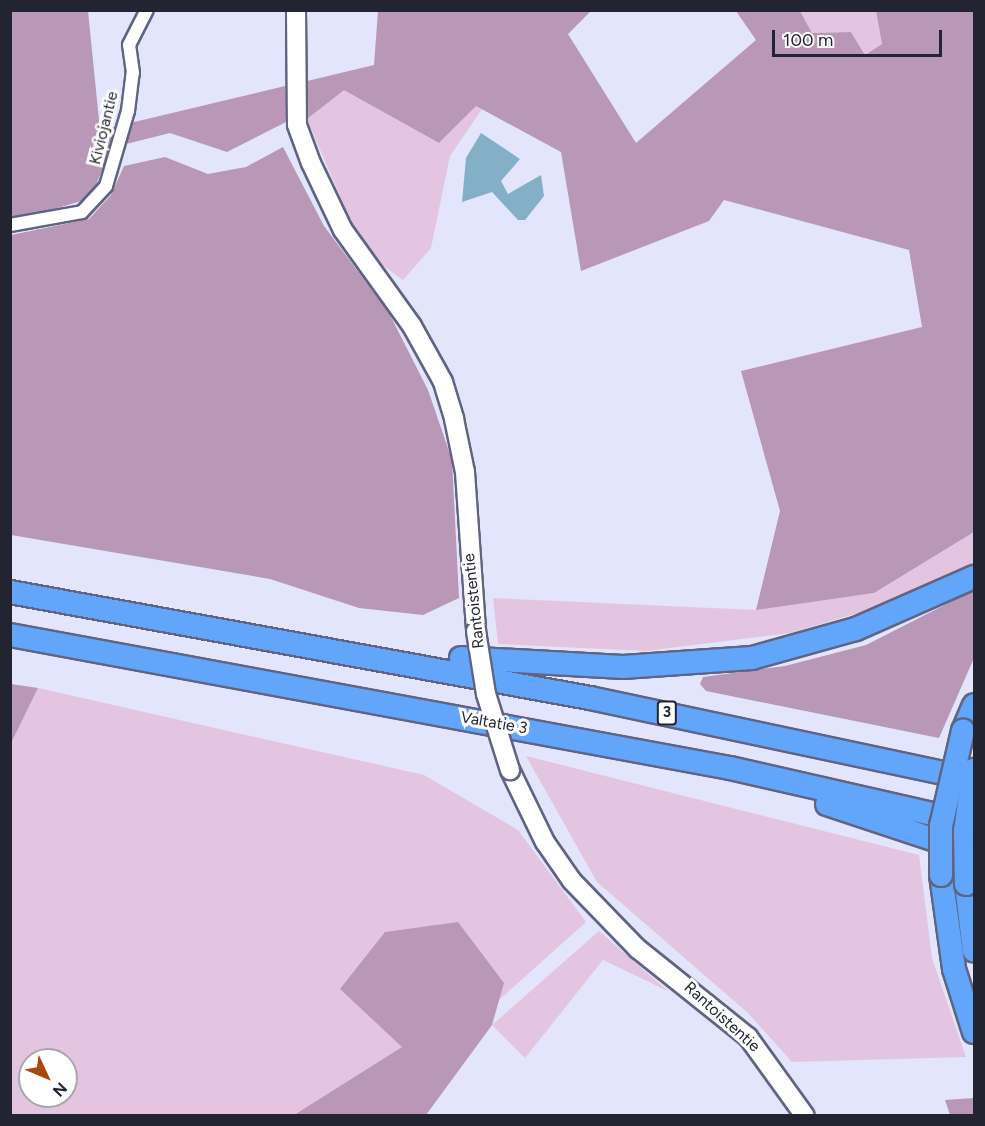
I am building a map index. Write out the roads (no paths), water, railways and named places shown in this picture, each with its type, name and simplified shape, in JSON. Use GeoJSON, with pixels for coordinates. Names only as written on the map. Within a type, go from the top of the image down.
{"type":"FeatureCollection","features":[{"type":"Feature","properties":{"kind":"highway"},"geometry":{"type":"LineString","coordinates":[[358,654],[624,667],[711,663],[856,629],[975,577]]}},
{"type":"Feature","properties":{"kind":"highway","name":"3"},"geometry":{"type":"LineString","coordinates":[[10,592],[358,654],[975,779]]}},
{"type":"Feature","properties":{"kind":"highway","name":"Valtatie 3"},"geometry":{"type":"LineString","coordinates":[[10,635],[730,768],[975,823]]}},
{"type":"Feature","properties":{"kind":"highway"},"geometry":{"type":"LineString","coordinates":[[975,705],[963,731],[941,826],[941,875],[954,969],[975,1032]]}},
{"type":"Feature","properties":{"kind":"highway"},"geometry":{"type":"LineString","coordinates":[[730,768],[975,853]]}},
{"type":"Feature","properties":{"kind":"highway"},"geometry":{"type":"LineString","coordinates":[[975,770],[965,831],[966,884],[975,951]]}},
{"type":"Feature","properties":{"kind":"street","name":"Kiviojantie"},"geometry":{"type":"LineString","coordinates":[[10,225],[82,212],[106,186],[128,111],[133,73],[129,45],[147,10]]}},
{"type":"Feature","properties":{"kind":"street","name":"Rantoistentie"},"geometry":{"type":"LineString","coordinates":[[296,10],[297,124],[311,163],[343,230],[412,326],[442,382],[454,419],[465,472],[476,631],[486,694],[510,770],[545,842],[572,881],[638,949],[748,1037],[805,1116]]}},
{"type":"Feature","properties":{"kind":"water"},"geometry":{"type":"Polygon","coordinates":[[[481,133],[520,159],[501,181],[508,194],[541,175],[544,196],[525,220],[518,220],[492,192],[462,202],[466,158],[481,133]]]}}]}
